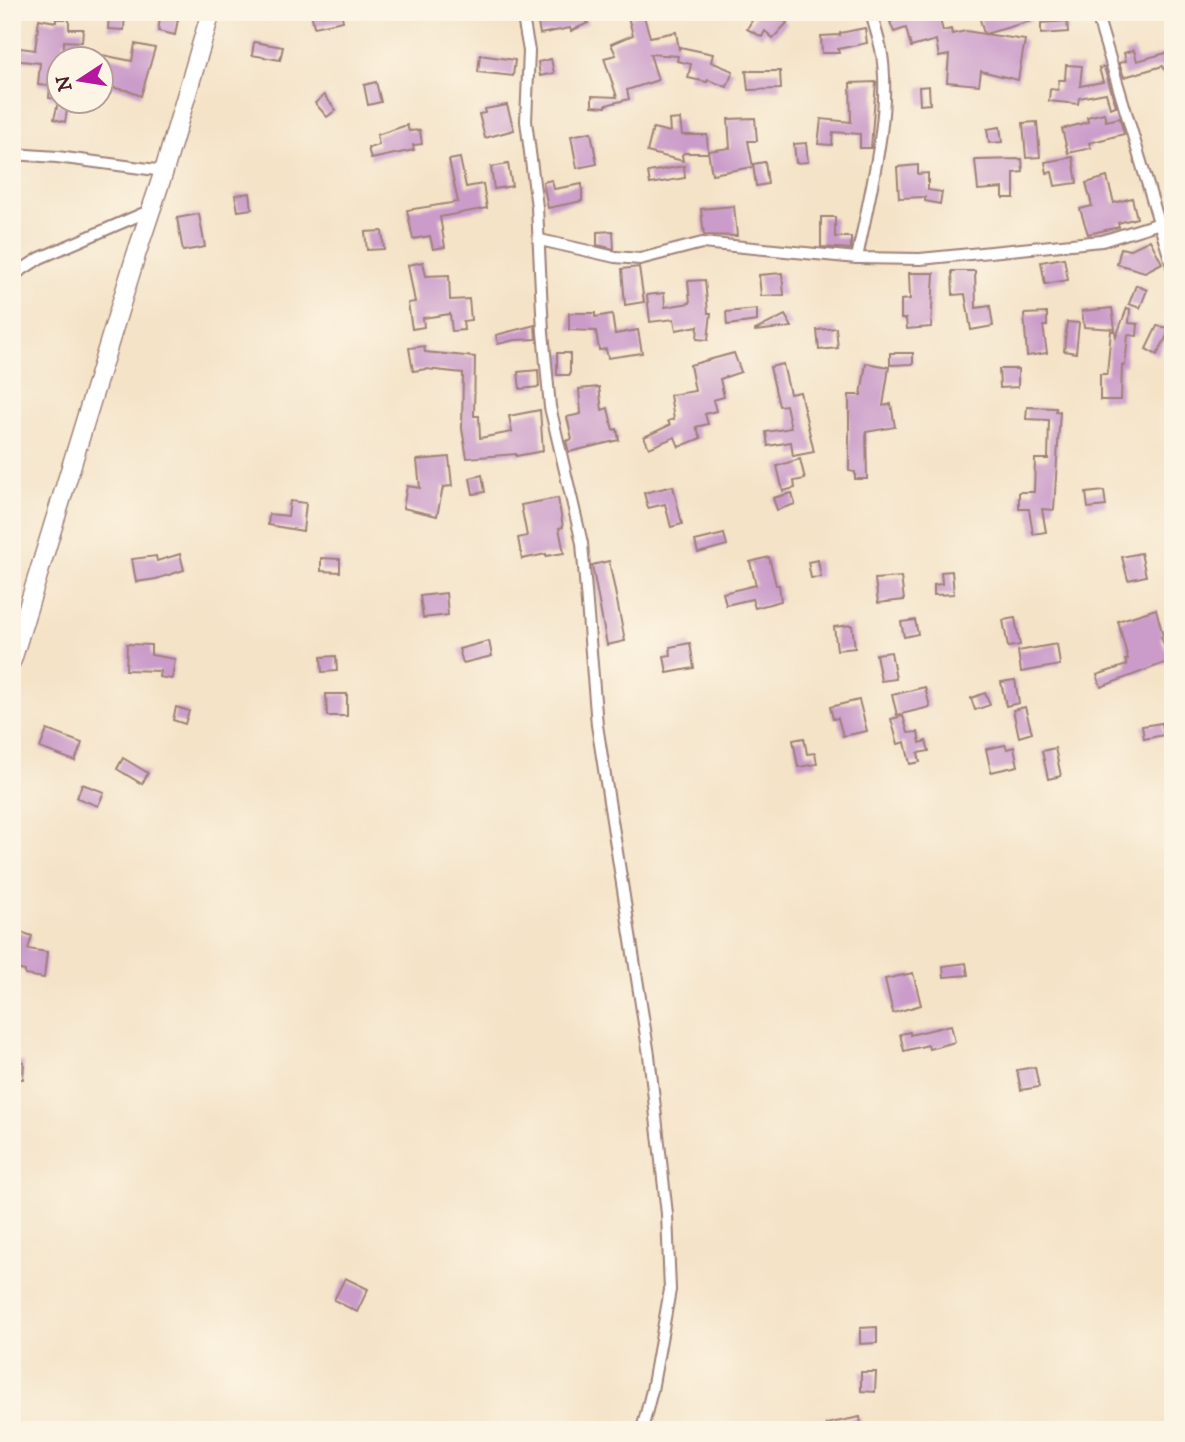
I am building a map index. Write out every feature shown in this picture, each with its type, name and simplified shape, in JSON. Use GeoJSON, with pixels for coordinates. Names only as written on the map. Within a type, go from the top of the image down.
{"type":"FeatureCollection","features":[{"type":"Feature","properties":{"kind":"main road"},"geometry":{"type":"LineString","coordinates":[[12,660],[211,12]]}},
{"type":"Feature","properties":{"kind":"street"},"geometry":{"type":"LineString","coordinates":[[522,12],[529,51],[526,121],[540,240],[542,318],[550,407],[582,543],[597,724],[649,1055],[667,1214],[670,1290],[642,1430]]}},
{"type":"Feature","properties":{"kind":"street"},"geometry":{"type":"LineString","coordinates":[[857,258],[874,173],[883,105],[881,51],[871,12]]}},
{"type":"Feature","properties":{"kind":"street"},"geometry":{"type":"LineString","coordinates":[[1096,12],[1173,269]]}},
{"type":"Feature","properties":{"kind":"street"},"geometry":{"type":"LineString","coordinates":[[12,154],[164,171]]}},
{"type":"Feature","properties":{"kind":"street"},"geometry":{"type":"LineString","coordinates":[[12,276],[40,258],[151,209]]}},
{"type":"Feature","properties":{"kind":"street"},"geometry":{"type":"LineString","coordinates":[[540,240],[615,257],[640,259],[702,243],[857,258],[920,259],[1102,241],[1173,219]]}},
{"type":"Feature","properties":{"kind":"building"},"geometry":{"type":"Polygon","coordinates":[[[109,12],[125,12],[124,30],[108,29],[109,12]]]}},
{"type":"Feature","properties":{"kind":"building"},"geometry":{"type":"Polygon","coordinates":[[[161,12],[179,14],[175,35],[158,31],[161,12]]]}},
{"type":"Feature","properties":{"kind":"building"},"geometry":{"type":"Polygon","coordinates":[[[311,12],[321,12],[322,15],[341,12],[343,21],[314,27],[311,12]]]}},
{"type":"Feature","properties":{"kind":"building"},"geometry":{"type":"Polygon","coordinates":[[[536,12],[583,12],[588,23],[571,31],[570,28],[540,34],[536,12]]]}},
{"type":"Feature","properties":{"kind":"building"},"geometry":{"type":"Polygon","coordinates":[[[757,12],[776,12],[787,23],[773,38],[765,31],[762,37],[747,29],[757,12]]]}},
{"type":"Feature","properties":{"kind":"building"},"geometry":{"type":"Polygon","coordinates":[[[911,12],[938,12],[943,31],[951,29],[952,34],[966,31],[984,34],[978,12],[1028,12],[1031,21],[985,34],[1025,40],[1018,80],[981,71],[979,85],[947,82],[949,55],[939,57],[936,40],[911,47],[906,28],[894,32],[890,22],[911,12]]]}},
{"type":"Feature","properties":{"kind":"building"},"geometry":{"type":"Polygon","coordinates":[[[643,13],[650,37],[676,32],[679,50],[680,47],[713,54],[711,62],[733,71],[727,87],[708,80],[688,78],[691,64],[677,61],[678,56],[650,54],[658,80],[627,90],[629,99],[606,107],[592,106],[592,96],[617,97],[604,58],[616,55],[611,44],[633,35],[628,17],[643,13]]]}},
{"type":"Feature","properties":{"kind":"building"},"geometry":{"type":"Polygon","coordinates":[[[39,19],[56,22],[56,19],[69,19],[69,29],[83,29],[82,42],[64,41],[64,46],[46,46],[46,86],[38,85],[40,63],[12,60],[12,47],[35,50],[39,19]]]}},
{"type":"Feature","properties":{"kind":"building"},"geometry":{"type":"Polygon","coordinates":[[[1067,21],[1068,32],[1041,34],[1041,23],[1067,21]]]}},
{"type":"Feature","properties":{"kind":"building"},"geometry":{"type":"Polygon","coordinates":[[[865,28],[867,43],[838,49],[839,53],[822,53],[821,36],[840,35],[865,28]]]}},
{"type":"Feature","properties":{"kind":"building"},"geometry":{"type":"Polygon","coordinates":[[[254,42],[283,47],[280,60],[252,55],[254,42]]]}},
{"type":"Feature","properties":{"kind":"building"},"geometry":{"type":"Polygon","coordinates":[[[135,44],[155,48],[141,96],[116,88],[116,58],[132,61],[135,44]]]}},
{"type":"Feature","properties":{"kind":"building"},"geometry":{"type":"Polygon","coordinates":[[[1134,50],[1137,61],[1173,51],[1173,89],[1163,66],[1124,77],[1119,63],[1126,61],[1124,53],[1134,50]]]}},
{"type":"Feature","properties":{"kind":"building"},"geometry":{"type":"Polygon","coordinates":[[[480,55],[515,60],[513,76],[478,72],[480,55]]]}},
{"type":"Feature","properties":{"kind":"building"},"geometry":{"type":"Polygon","coordinates":[[[551,59],[554,73],[540,76],[538,62],[551,59]]]}},
{"type":"Feature","properties":{"kind":"building"},"geometry":{"type":"Polygon","coordinates":[[[1066,65],[1082,66],[1080,86],[1103,82],[1099,68],[1104,67],[1116,106],[1110,108],[1106,93],[1079,98],[1078,104],[1049,101],[1050,89],[1058,90],[1059,80],[1065,80],[1066,65]]]}},
{"type":"Feature","properties":{"kind":"building"},"geometry":{"type":"Polygon","coordinates":[[[746,71],[780,71],[781,89],[748,90],[746,71]]]}},
{"type":"Feature","properties":{"kind":"building"},"geometry":{"type":"Polygon","coordinates":[[[376,82],[381,102],[368,105],[364,85],[376,82]]]}},
{"type":"Feature","properties":{"kind":"building"},"geometry":{"type":"Polygon","coordinates":[[[876,82],[871,148],[860,148],[860,134],[833,132],[832,145],[818,144],[821,119],[851,122],[850,83],[876,82]]]}},
{"type":"Feature","properties":{"kind":"building"},"geometry":{"type":"Polygon","coordinates":[[[929,86],[930,104],[920,105],[919,87],[929,86]]]}},
{"type":"Feature","properties":{"kind":"building"},"geometry":{"type":"Polygon","coordinates":[[[324,95],[336,110],[327,117],[315,103],[324,95]]]}},
{"type":"Feature","properties":{"kind":"building"},"geometry":{"type":"Polygon","coordinates":[[[507,105],[514,130],[485,138],[479,114],[485,113],[485,109],[507,105]]]}},
{"type":"Feature","properties":{"kind":"building"},"geometry":{"type":"Polygon","coordinates":[[[1104,113],[1106,121],[1120,118],[1124,134],[1089,143],[1091,148],[1068,153],[1062,129],[1088,122],[1087,117],[1104,113]]]}},
{"type":"Feature","properties":{"kind":"building"},"geometry":{"type":"Polygon","coordinates":[[[55,116],[66,116],[65,122],[54,119],[55,116]]]}},
{"type":"Feature","properties":{"kind":"building"},"geometry":{"type":"Polygon","coordinates":[[[755,118],[757,141],[748,141],[753,167],[712,174],[708,151],[730,148],[728,119],[755,118]]]}},
{"type":"Feature","properties":{"kind":"building"},"geometry":{"type":"Polygon","coordinates":[[[680,119],[682,135],[707,135],[708,153],[684,153],[683,161],[647,152],[653,128],[670,132],[669,120],[680,119]]]}},
{"type":"Feature","properties":{"kind":"building"},"geometry":{"type":"Polygon","coordinates":[[[1037,122],[1040,157],[1026,158],[1023,123],[1037,122]]]}},
{"type":"Feature","properties":{"kind":"building"},"geometry":{"type":"Polygon","coordinates":[[[407,125],[409,131],[420,130],[422,144],[413,145],[414,150],[371,159],[368,148],[379,145],[377,135],[407,125]]]}},
{"type":"Feature","properties":{"kind":"building"},"geometry":{"type":"Polygon","coordinates":[[[1000,127],[1002,142],[989,143],[987,129],[1000,127]]]}},
{"type":"Feature","properties":{"kind":"building"},"geometry":{"type":"Polygon","coordinates":[[[591,132],[597,164],[577,168],[571,136],[591,132]]]}},
{"type":"Feature","properties":{"kind":"building"},"geometry":{"type":"Polygon","coordinates":[[[806,143],[808,162],[796,163],[794,144],[806,143]]]}},
{"type":"Feature","properties":{"kind":"building"},"geometry":{"type":"Polygon","coordinates":[[[1073,157],[1077,183],[1055,186],[1052,172],[1047,173],[1045,162],[1073,157]]]}},
{"type":"Feature","properties":{"kind":"building"},"geometry":{"type":"Polygon","coordinates":[[[460,158],[466,187],[483,184],[487,208],[440,217],[445,247],[433,249],[430,236],[413,239],[407,210],[458,202],[449,160],[460,158]]]}},
{"type":"Feature","properties":{"kind":"building"},"geometry":{"type":"Polygon","coordinates":[[[1022,159],[1023,172],[1014,173],[1014,198],[1003,198],[1003,188],[978,190],[975,160],[1022,159]]]}},
{"type":"Feature","properties":{"kind":"building"},"geometry":{"type":"Polygon","coordinates":[[[765,162],[768,184],[756,186],[753,164],[765,162]]]}},
{"type":"Feature","properties":{"kind":"building"},"geometry":{"type":"Polygon","coordinates":[[[508,164],[512,186],[494,189],[491,167],[508,164]]]}},
{"type":"Feature","properties":{"kind":"building"},"geometry":{"type":"Polygon","coordinates":[[[918,165],[918,174],[928,173],[928,190],[942,192],[940,204],[925,201],[925,197],[899,198],[897,167],[918,165]]]}},
{"type":"Feature","properties":{"kind":"building"},"geometry":{"type":"Polygon","coordinates":[[[684,166],[685,178],[650,184],[648,172],[684,166]]]}},
{"type":"Feature","properties":{"kind":"building"},"geometry":{"type":"Polygon","coordinates":[[[1107,177],[1114,203],[1132,198],[1137,218],[1118,223],[1119,227],[1088,234],[1080,209],[1092,206],[1086,183],[1107,177]]]}},
{"type":"Feature","properties":{"kind":"building"},"geometry":{"type":"Polygon","coordinates":[[[552,180],[554,189],[582,184],[582,201],[548,208],[543,182],[552,180]]]}},
{"type":"Feature","properties":{"kind":"building"},"geometry":{"type":"Polygon","coordinates":[[[250,193],[252,209],[238,211],[235,195],[250,193]]]}},
{"type":"Feature","properties":{"kind":"building"},"geometry":{"type":"Polygon","coordinates":[[[734,206],[737,236],[704,235],[701,209],[734,206]]]}},
{"type":"Feature","properties":{"kind":"building"},"geometry":{"type":"Polygon","coordinates":[[[199,214],[205,247],[183,251],[177,218],[199,214]]]}},
{"type":"Feature","properties":{"kind":"building"},"geometry":{"type":"Polygon","coordinates":[[[821,217],[835,217],[835,237],[851,237],[851,249],[821,247],[821,217]]]}},
{"type":"Feature","properties":{"kind":"building"},"geometry":{"type":"Polygon","coordinates":[[[382,231],[384,249],[367,250],[365,232],[382,231]]]}},
{"type":"Feature","properties":{"kind":"building"},"geometry":{"type":"Polygon","coordinates":[[[613,231],[614,249],[597,245],[597,232],[613,231]]]}},
{"type":"Feature","properties":{"kind":"building"},"geometry":{"type":"Polygon","coordinates":[[[1150,240],[1162,263],[1145,272],[1117,264],[1121,248],[1129,250],[1150,240]]]}},
{"type":"Feature","properties":{"kind":"building"},"geometry":{"type":"Polygon","coordinates":[[[1064,258],[1068,280],[1045,284],[1041,262],[1064,258]]]}},
{"type":"Feature","properties":{"kind":"building"},"geometry":{"type":"Polygon","coordinates":[[[423,262],[426,276],[449,275],[450,300],[469,299],[471,320],[463,321],[464,330],[452,331],[450,314],[423,318],[424,327],[412,329],[408,303],[415,302],[408,265],[423,262]]]}},
{"type":"Feature","properties":{"kind":"building"},"geometry":{"type":"Polygon","coordinates":[[[639,267],[644,302],[625,305],[622,269],[639,267]]]}},
{"type":"Feature","properties":{"kind":"building"},"geometry":{"type":"Polygon","coordinates":[[[952,271],[975,271],[976,308],[990,306],[993,326],[971,330],[965,294],[953,295],[952,271]]]}},
{"type":"Feature","properties":{"kind":"building"},"geometry":{"type":"Polygon","coordinates":[[[782,273],[784,295],[761,296],[759,275],[782,273]]]}},
{"type":"Feature","properties":{"kind":"building"},"geometry":{"type":"Polygon","coordinates":[[[909,273],[934,273],[931,327],[907,329],[906,319],[901,319],[901,300],[910,299],[909,273]]]}},
{"type":"Feature","properties":{"kind":"building"},"geometry":{"type":"Polygon","coordinates":[[[705,280],[708,313],[711,313],[708,340],[697,339],[698,326],[676,330],[674,319],[650,322],[647,295],[664,293],[665,307],[690,303],[688,281],[705,280]]]}},
{"type":"Feature","properties":{"kind":"building"},"geometry":{"type":"Polygon","coordinates":[[[1136,285],[1147,290],[1140,308],[1129,304],[1136,285]]]}},
{"type":"Feature","properties":{"kind":"building"},"geometry":{"type":"Polygon","coordinates":[[[1112,308],[1115,329],[1084,327],[1082,311],[1112,308]]]}},
{"type":"Feature","properties":{"kind":"building"},"geometry":{"type":"Polygon","coordinates":[[[1127,308],[1130,309],[1129,323],[1138,324],[1137,336],[1128,335],[1125,366],[1122,365],[1121,400],[1100,400],[1100,374],[1107,374],[1111,331],[1115,331],[1116,337],[1127,308]]]}},
{"type":"Feature","properties":{"kind":"building"},"geometry":{"type":"Polygon","coordinates":[[[757,309],[757,321],[727,325],[726,312],[757,309]]]}},
{"type":"Feature","properties":{"kind":"building"},"geometry":{"type":"Polygon","coordinates":[[[569,313],[595,313],[595,317],[612,314],[615,334],[638,330],[642,353],[608,358],[606,349],[599,350],[596,331],[569,330],[569,313]]]}},
{"type":"Feature","properties":{"kind":"building"},"geometry":{"type":"Polygon","coordinates":[[[1047,313],[1047,326],[1043,326],[1047,353],[1027,356],[1024,314],[1047,313]]]}},
{"type":"Feature","properties":{"kind":"building"},"geometry":{"type":"Polygon","coordinates":[[[785,315],[792,327],[755,331],[755,330],[785,315]]]}},
{"type":"Feature","properties":{"kind":"building"},"geometry":{"type":"Polygon","coordinates":[[[1067,322],[1079,323],[1076,353],[1064,351],[1067,322]]]}},
{"type":"Feature","properties":{"kind":"building"},"geometry":{"type":"Polygon","coordinates":[[[535,325],[536,339],[498,344],[496,335],[535,325]]]}},
{"type":"Feature","properties":{"kind":"building"},"geometry":{"type":"Polygon","coordinates":[[[1157,326],[1171,328],[1157,355],[1146,349],[1157,326]]]}},
{"type":"Feature","properties":{"kind":"building"},"geometry":{"type":"Polygon","coordinates":[[[836,328],[838,348],[819,350],[817,330],[836,328]]]}},
{"type":"Feature","properties":{"kind":"building"},"geometry":{"type":"Polygon","coordinates":[[[424,346],[425,352],[475,357],[474,416],[479,416],[480,438],[512,432],[509,416],[540,410],[543,451],[516,456],[467,458],[462,429],[463,373],[426,369],[413,371],[409,348],[424,346]]]}},
{"type":"Feature","properties":{"kind":"building"},"geometry":{"type":"Polygon","coordinates":[[[557,353],[570,353],[570,375],[557,375],[557,353]]]}},
{"type":"Feature","properties":{"kind":"building"},"geometry":{"type":"Polygon","coordinates":[[[734,353],[741,372],[720,379],[724,397],[713,400],[716,411],[705,414],[708,424],[696,427],[701,438],[679,447],[675,437],[649,448],[644,437],[670,425],[668,421],[674,419],[670,395],[695,391],[690,365],[734,353]]]}},
{"type":"Feature","properties":{"kind":"building"},"geometry":{"type":"Polygon","coordinates":[[[890,353],[913,353],[913,364],[890,365],[890,353]]]}},
{"type":"Feature","properties":{"kind":"building"},"geometry":{"type":"Polygon","coordinates":[[[866,363],[889,367],[883,406],[891,404],[895,427],[866,432],[867,479],[855,479],[855,472],[849,471],[849,395],[861,395],[866,363]]]}},
{"type":"Feature","properties":{"kind":"building"},"geometry":{"type":"Polygon","coordinates":[[[783,364],[790,394],[800,392],[814,452],[793,456],[791,442],[768,446],[766,432],[791,428],[786,405],[779,406],[770,367],[783,364]]]}},
{"type":"Feature","properties":{"kind":"building"},"geometry":{"type":"Polygon","coordinates":[[[999,369],[1018,369],[1018,387],[1000,388],[999,369]]]}},
{"type":"Feature","properties":{"kind":"building"},"geometry":{"type":"Polygon","coordinates":[[[538,370],[539,387],[520,389],[518,372],[538,370]]]}},
{"type":"Feature","properties":{"kind":"building"},"geometry":{"type":"Polygon","coordinates":[[[599,387],[602,410],[608,408],[613,430],[617,429],[619,440],[569,452],[566,441],[572,439],[567,417],[581,414],[579,389],[599,387]]]}},
{"type":"Feature","properties":{"kind":"building"},"geometry":{"type":"Polygon","coordinates":[[[1027,407],[1056,408],[1056,412],[1060,411],[1054,510],[1042,509],[1046,532],[1033,534],[1029,509],[1019,509],[1019,492],[1034,492],[1035,459],[1048,459],[1049,420],[1026,419],[1027,407]]]}},
{"type":"Feature","properties":{"kind":"building"},"geometry":{"type":"Polygon","coordinates":[[[449,457],[452,486],[443,487],[437,516],[403,508],[407,486],[420,488],[417,460],[449,457]]]}},
{"type":"Feature","properties":{"kind":"building"},"geometry":{"type":"Polygon","coordinates":[[[800,459],[805,479],[794,481],[795,488],[783,491],[777,466],[800,459]]]}},
{"type":"Feature","properties":{"kind":"building"},"geometry":{"type":"Polygon","coordinates":[[[482,475],[485,492],[473,494],[470,478],[482,475]]]}},
{"type":"Feature","properties":{"kind":"building"},"geometry":{"type":"Polygon","coordinates":[[[673,486],[682,524],[671,527],[665,504],[648,508],[644,493],[673,486]]]}},
{"type":"Feature","properties":{"kind":"building"},"geometry":{"type":"Polygon","coordinates":[[[1104,491],[1106,506],[1088,508],[1086,493],[1104,491]]]}},
{"type":"Feature","properties":{"kind":"building"},"geometry":{"type":"Polygon","coordinates":[[[792,493],[795,504],[777,510],[773,498],[792,493]]]}},
{"type":"Feature","properties":{"kind":"building"},"geometry":{"type":"Polygon","coordinates":[[[558,498],[563,527],[559,528],[564,553],[522,559],[518,538],[527,536],[521,505],[558,498]]]}},
{"type":"Feature","properties":{"kind":"building"},"geometry":{"type":"Polygon","coordinates":[[[290,501],[306,503],[303,531],[268,525],[269,514],[288,516],[290,501]]]}},
{"type":"Feature","properties":{"kind":"building"},"geometry":{"type":"Polygon","coordinates":[[[724,534],[727,545],[698,553],[695,541],[724,534]]]}},
{"type":"Feature","properties":{"kind":"building"},"geometry":{"type":"Polygon","coordinates":[[[1141,553],[1146,576],[1128,580],[1122,557],[1141,553]]]}},
{"type":"Feature","properties":{"kind":"building"},"geometry":{"type":"Polygon","coordinates":[[[180,554],[184,570],[136,582],[132,559],[156,556],[157,561],[180,554]]]}},
{"type":"Feature","properties":{"kind":"building"},"geometry":{"type":"Polygon","coordinates":[[[769,557],[776,585],[779,585],[781,601],[755,608],[752,599],[726,605],[723,593],[756,585],[750,562],[769,557]]]}},
{"type":"Feature","properties":{"kind":"building"},"geometry":{"type":"Polygon","coordinates":[[[321,558],[340,559],[340,572],[321,571],[321,558]]]}},
{"type":"Feature","properties":{"kind":"building"},"geometry":{"type":"Polygon","coordinates":[[[818,560],[821,577],[811,578],[808,562],[818,560]]]}},
{"type":"Feature","properties":{"kind":"building"},"geometry":{"type":"Polygon","coordinates":[[[609,561],[625,641],[607,645],[592,565],[609,561]]]}},
{"type":"Feature","properties":{"kind":"building"},"geometry":{"type":"Polygon","coordinates":[[[952,571],[954,594],[934,595],[934,585],[942,584],[941,572],[952,571]]]}},
{"type":"Feature","properties":{"kind":"building"},"geometry":{"type":"Polygon","coordinates":[[[901,577],[904,600],[878,603],[875,579],[901,577]]]}},
{"type":"Feature","properties":{"kind":"building"},"geometry":{"type":"Polygon","coordinates":[[[446,593],[448,615],[423,618],[420,596],[446,593]]]}},
{"type":"Feature","properties":{"kind":"building"},"geometry":{"type":"Polygon","coordinates":[[[1156,609],[1163,636],[1161,637],[1170,661],[1101,687],[1097,675],[1127,665],[1125,660],[1128,659],[1118,621],[1156,609]]]}},
{"type":"Feature","properties":{"kind":"building"},"geometry":{"type":"Polygon","coordinates":[[[1015,618],[1020,645],[1008,647],[1003,620],[1015,618]]]}},
{"type":"Feature","properties":{"kind":"building"},"geometry":{"type":"Polygon","coordinates":[[[915,620],[918,634],[904,637],[901,622],[915,620]]]}},
{"type":"Feature","properties":{"kind":"building"},"geometry":{"type":"Polygon","coordinates":[[[852,625],[855,648],[837,650],[834,627],[852,625]]]}},
{"type":"Feature","properties":{"kind":"building"},"geometry":{"type":"Polygon","coordinates":[[[489,641],[492,656],[463,663],[459,649],[489,641]]]}},
{"type":"Feature","properties":{"kind":"building"},"geometry":{"type":"Polygon","coordinates":[[[690,643],[694,668],[667,673],[664,656],[671,655],[670,647],[690,643]]]}},
{"type":"Feature","properties":{"kind":"building"},"geometry":{"type":"Polygon","coordinates":[[[127,644],[151,645],[151,655],[175,659],[172,679],[159,677],[160,671],[126,670],[127,644]]]}},
{"type":"Feature","properties":{"kind":"building"},"geometry":{"type":"Polygon","coordinates":[[[1057,644],[1060,665],[1021,672],[1018,651],[1057,644]]]}},
{"type":"Feature","properties":{"kind":"building"},"geometry":{"type":"Polygon","coordinates":[[[891,652],[896,679],[881,681],[876,654],[891,652]]]}},
{"type":"Feature","properties":{"kind":"building"},"geometry":{"type":"Polygon","coordinates":[[[336,656],[337,671],[322,672],[321,657],[336,656]]]}},
{"type":"Feature","properties":{"kind":"building"},"geometry":{"type":"Polygon","coordinates":[[[1015,680],[1019,703],[1006,706],[1001,682],[1015,680]]]}},
{"type":"Feature","properties":{"kind":"building"},"geometry":{"type":"Polygon","coordinates":[[[925,687],[930,707],[897,715],[892,695],[925,687]]]}},
{"type":"Feature","properties":{"kind":"building"},"geometry":{"type":"Polygon","coordinates":[[[985,693],[990,705],[975,710],[971,698],[985,693]]]}},
{"type":"Feature","properties":{"kind":"building"},"geometry":{"type":"Polygon","coordinates":[[[326,694],[347,694],[347,716],[327,716],[326,694]]]}},
{"type":"Feature","properties":{"kind":"building"},"geometry":{"type":"Polygon","coordinates":[[[859,700],[867,731],[843,736],[838,718],[833,719],[830,707],[859,700]]]}},
{"type":"Feature","properties":{"kind":"building"},"geometry":{"type":"Polygon","coordinates":[[[176,707],[189,711],[185,724],[173,720],[176,707]]]}},
{"type":"Feature","properties":{"kind":"building"},"geometry":{"type":"Polygon","coordinates":[[[1025,707],[1032,733],[1019,737],[1013,710],[1025,707]]]}},
{"type":"Feature","properties":{"kind":"building"},"geometry":{"type":"Polygon","coordinates":[[[903,716],[908,733],[918,732],[920,743],[926,741],[929,751],[918,753],[920,762],[910,764],[905,742],[898,744],[891,719],[903,716]]]}},
{"type":"Feature","properties":{"kind":"building"},"geometry":{"type":"Polygon","coordinates":[[[1162,723],[1164,735],[1144,739],[1142,726],[1162,723]]]}},
{"type":"Feature","properties":{"kind":"building"},"geometry":{"type":"Polygon","coordinates":[[[47,730],[82,743],[75,761],[40,748],[47,730]]]}},
{"type":"Feature","properties":{"kind":"building"},"geometry":{"type":"Polygon","coordinates":[[[804,738],[807,754],[815,753],[817,764],[798,767],[793,740],[804,738]]]}},
{"type":"Feature","properties":{"kind":"building"},"geometry":{"type":"Polygon","coordinates":[[[1005,745],[1007,749],[1014,747],[1018,766],[991,772],[986,749],[1005,745]]]}},
{"type":"Feature","properties":{"kind":"building"},"geometry":{"type":"Polygon","coordinates":[[[1055,748],[1061,776],[1048,779],[1042,751],[1055,748]]]}},
{"type":"Feature","properties":{"kind":"building"},"geometry":{"type":"Polygon","coordinates":[[[123,758],[148,773],[142,784],[117,769],[123,758]]]}},
{"type":"Feature","properties":{"kind":"building"},"geometry":{"type":"Polygon","coordinates":[[[82,784],[104,792],[98,806],[77,798],[82,784]]]}},
{"type":"Feature","properties":{"kind":"building"},"geometry":{"type":"Polygon","coordinates":[[[12,929],[32,936],[28,949],[47,952],[44,978],[25,975],[25,971],[12,968],[12,929]]]}},
{"type":"Feature","properties":{"kind":"building"},"geometry":{"type":"Polygon","coordinates":[[[966,963],[968,975],[944,977],[943,966],[966,963]]]}},
{"type":"Feature","properties":{"kind":"building"},"geometry":{"type":"Polygon","coordinates":[[[913,973],[921,1005],[893,1013],[885,979],[913,973]]]}},
{"type":"Feature","properties":{"kind":"building"},"geometry":{"type":"Polygon","coordinates":[[[951,1025],[955,1042],[929,1049],[928,1045],[904,1051],[900,1034],[910,1032],[910,1035],[951,1025]]]}},
{"type":"Feature","properties":{"kind":"building"},"geometry":{"type":"Polygon","coordinates":[[[12,1061],[24,1062],[23,1079],[12,1079],[12,1061]]]}},
{"type":"Feature","properties":{"kind":"building"},"geometry":{"type":"Polygon","coordinates":[[[1035,1067],[1039,1087],[1021,1090],[1017,1070],[1035,1067]]]}},
{"type":"Feature","properties":{"kind":"building"},"geometry":{"type":"Polygon","coordinates":[[[345,1278],[368,1289],[357,1312],[334,1300],[345,1278]]]}},
{"type":"Feature","properties":{"kind":"building"},"geometry":{"type":"Polygon","coordinates":[[[877,1327],[877,1343],[860,1344],[860,1328],[877,1327]]]}},
{"type":"Feature","properties":{"kind":"building"},"geometry":{"type":"Polygon","coordinates":[[[861,1372],[876,1372],[875,1392],[861,1391],[861,1372]]]}},
{"type":"Feature","properties":{"kind":"building"},"geometry":{"type":"Polygon","coordinates":[[[860,1417],[862,1430],[827,1430],[826,1424],[860,1417]]]}}]}
